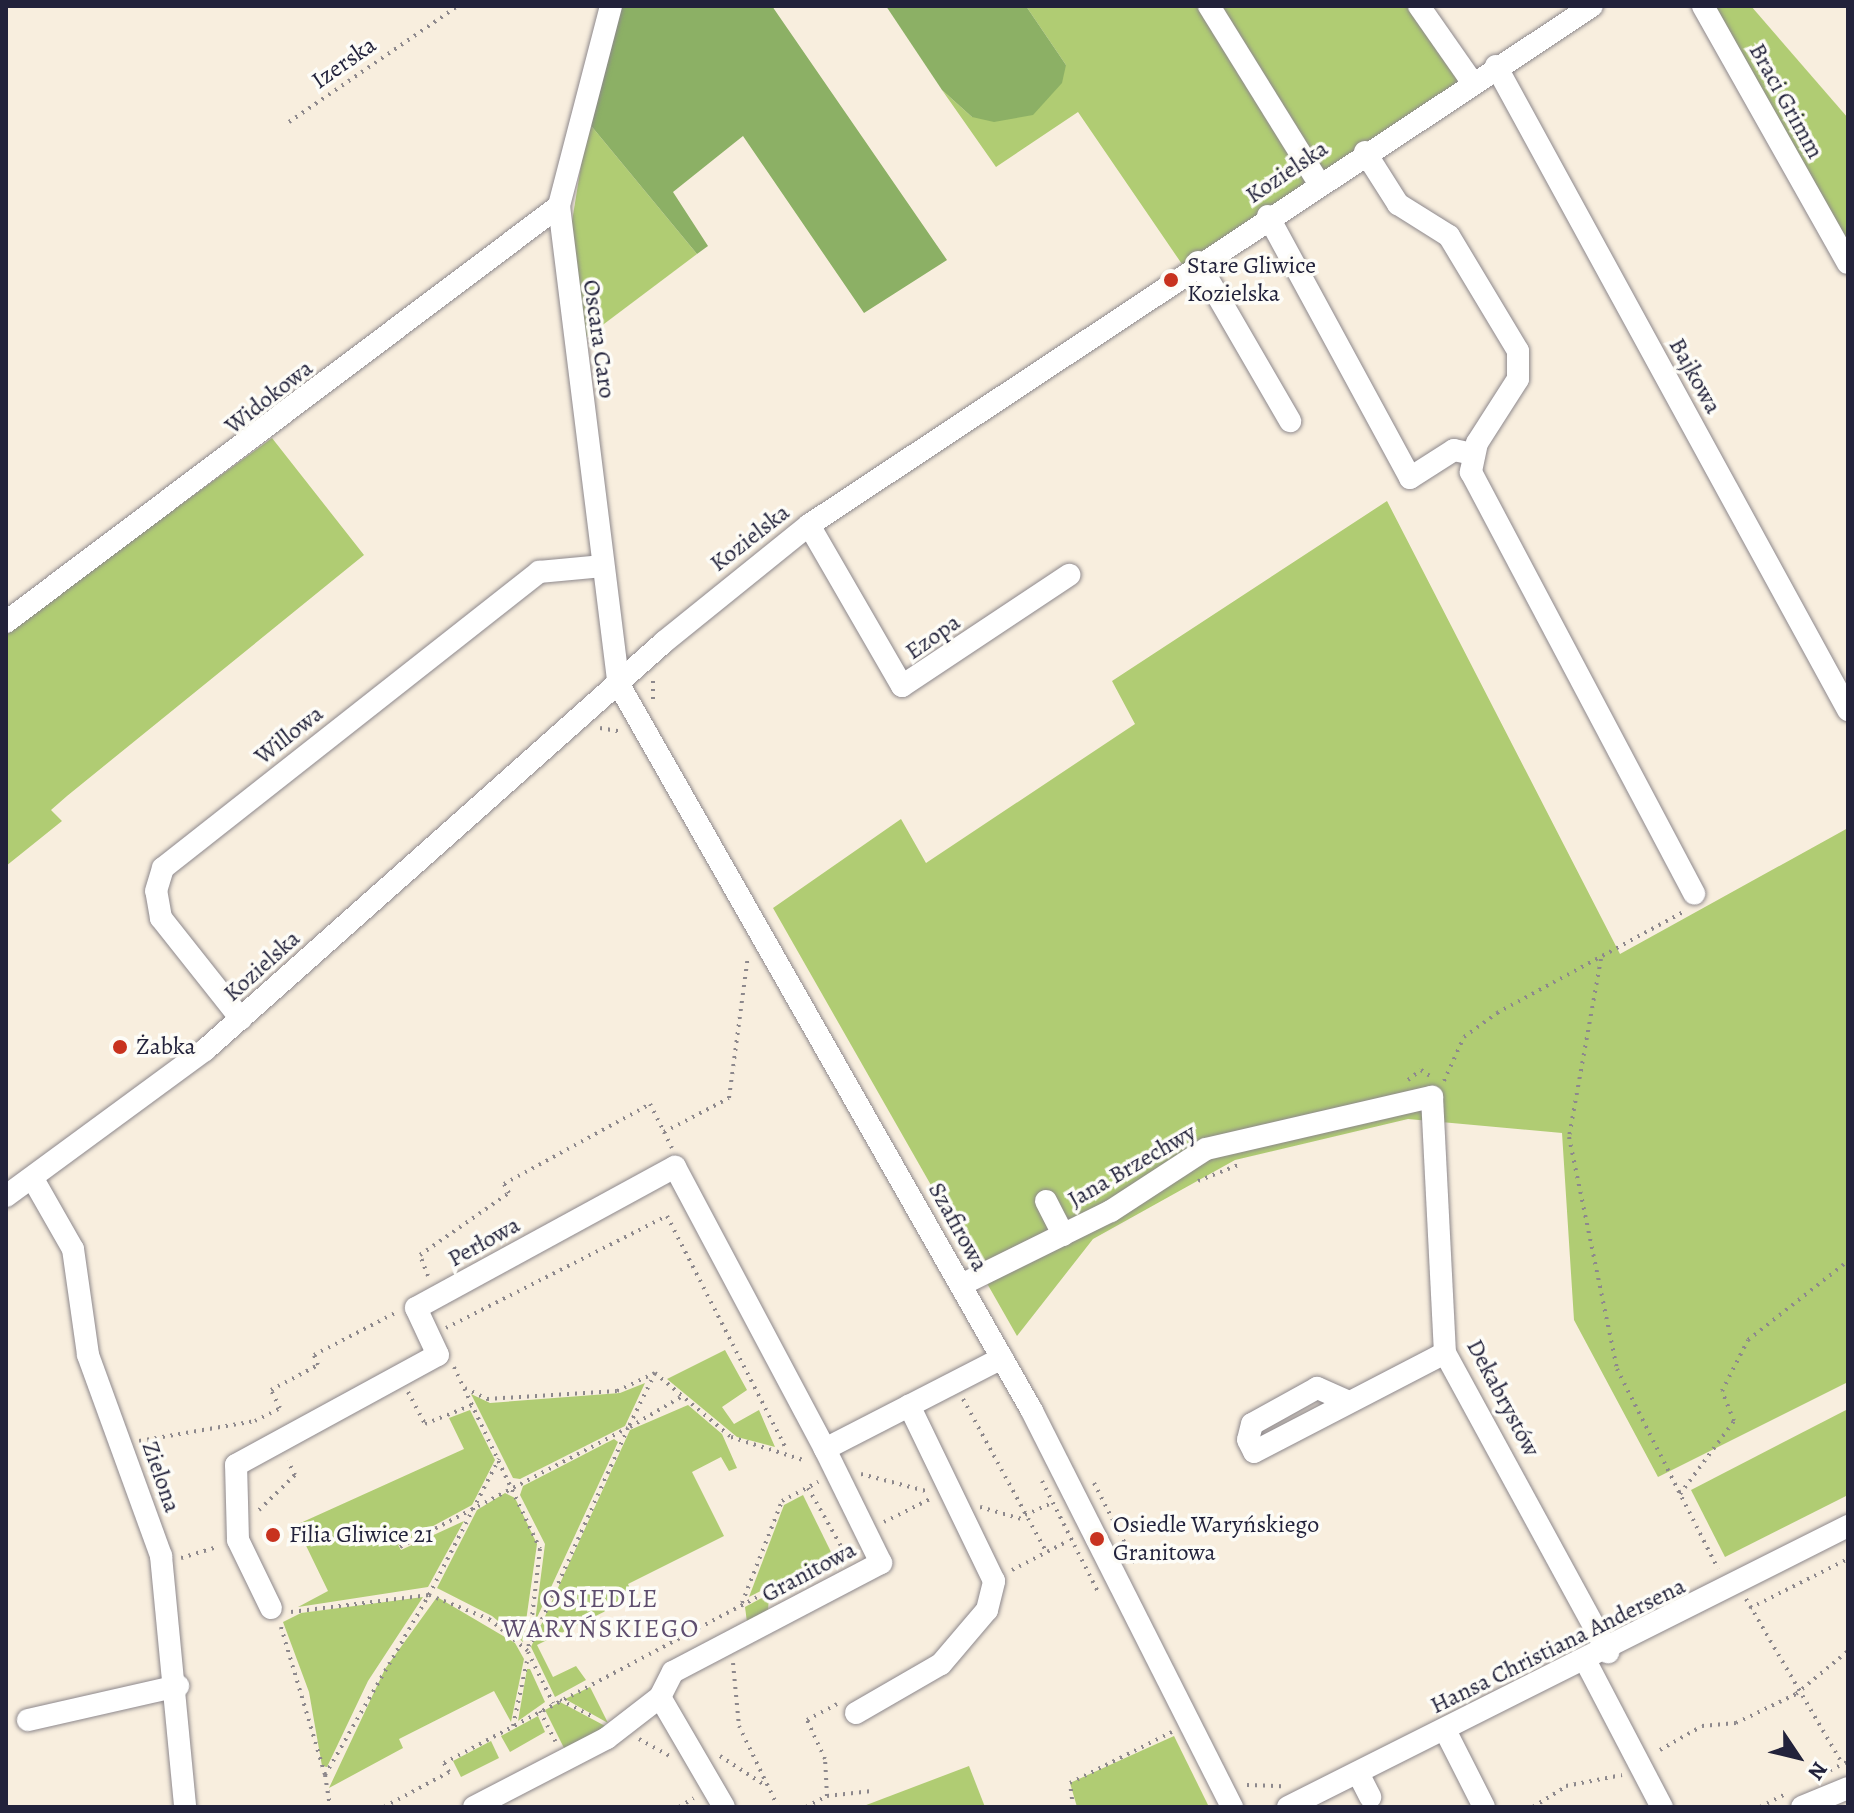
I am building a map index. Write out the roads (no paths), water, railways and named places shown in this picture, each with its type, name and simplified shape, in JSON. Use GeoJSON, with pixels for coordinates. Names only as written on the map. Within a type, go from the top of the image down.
{"type":"FeatureCollection","features":[{"type":"Feature","properties":{"kind":"street","name":"Oscara Caro"},"geometry":{"type":"LineString","coordinates":[[611,6],[559,206],[618,683]]}},
{"type":"Feature","properties":{"kind":"street"},"geometry":{"type":"LineString","coordinates":[[1209,6],[1318,182]]}},
{"type":"Feature","properties":{"kind":"street"},"geometry":{"type":"LineString","coordinates":[[1419,6],[1472,82]]}},
{"type":"Feature","properties":{"kind":"street","name":"Kozielska"},"geometry":{"type":"LineString","coordinates":[[6,1196],[33,1179],[241,1019],[618,683],[809,525],[1318,182],[1592,6]]}},
{"type":"Feature","properties":{"kind":"street","name":"Braci Grimm"},"geometry":{"type":"LineString","coordinates":[[1703,6],[1848,263]]}},
{"type":"Feature","properties":{"kind":"street","name":"Bajkowa"},"geometry":{"type":"LineString","coordinates":[[1496,66],[1848,710]]}},
{"type":"Feature","properties":{"kind":"street"},"geometry":{"type":"LineString","coordinates":[[1365,152],[1398,204],[1449,236],[1518,351],[1518,379],[1473,454],[1476,487],[1694,894]]}},
{"type":"Feature","properties":{"kind":"street","name":"Widokowa"},"geometry":{"type":"LineString","coordinates":[[6,622],[559,206]]}},
{"type":"Feature","properties":{"kind":"street"},"geometry":{"type":"LineString","coordinates":[[1268,216],[1410,478],[1454,450],[1473,454]]}},
{"type":"Feature","properties":{"kind":"street"},"geometry":{"type":"LineString","coordinates":[[1198,262],[1290,421]]}},
{"type":"Feature","properties":{"kind":"street","name":"Ezopa"},"geometry":{"type":"LineString","coordinates":[[809,525],[902,686],[1069,575]]}},
{"type":"Feature","properties":{"kind":"street","name":"Willowa"},"geometry":{"type":"LineString","coordinates":[[241,1019],[161,918],[156,891],[163,868],[539,572],[603,566]]}},
{"type":"Feature","properties":{"kind":"street","name":"Szafirowa"},"geometry":{"type":"LineString","coordinates":[[618,683],[1002,1358],[1232,1807]]}},
{"type":"Feature","properties":{"kind":"street","name":"Jana Brzechwy"},"geometry":{"type":"LineString","coordinates":[[961,1285],[1063,1235],[1206,1149],[1432,1097]]}},
{"type":"Feature","properties":{"kind":"street","name":"Dekabrystów"},"geometry":{"type":"LineString","coordinates":[[1432,1097],[1445,1353],[1608,1652]]}},
{"type":"Feature","properties":{"kind":"street","name":"Perłowa"},"geometry":{"type":"LineString","coordinates":[[279,1615],[238,1540],[236,1465],[438,1355],[416,1308],[675,1167],[816,1456]]}},
{"type":"Feature","properties":{"kind":"street","name":"Zielona"},"geometry":{"type":"LineString","coordinates":[[33,1179],[73,1249],[88,1355],[161,1556],[178,1686],[185,1807]]}},
{"type":"Feature","properties":{"kind":"street"},"geometry":{"type":"LineString","coordinates":[[1046,1201],[1063,1235]]}},
{"type":"Feature","properties":{"kind":"street"},"geometry":{"type":"LineString","coordinates":[[1349,1402],[1445,1353]]}},
{"type":"Feature","properties":{"kind":"street"},"geometry":{"type":"LineString","coordinates":[[816,1456],[1002,1358]]}},
{"type":"Feature","properties":{"kind":"street"},"geometry":{"type":"LineString","coordinates":[[856,1713],[941,1664],[987,1610],[994,1581],[909,1405]]}},
{"type":"Feature","properties":{"kind":"street","name":"Granitowa"},"geometry":{"type":"LineString","coordinates":[[474,1807],[607,1738],[660,1697],[673,1672],[881,1563],[816,1456]]}},
{"type":"Feature","properties":{"kind":"street","name":"Hansa Christiana Andersena"},"geometry":{"type":"LineString","coordinates":[[1288,1807],[1585,1660],[1608,1652],[1848,1526]]}},
{"type":"Feature","properties":{"kind":"street"},"geometry":{"type":"LineString","coordinates":[[1585,1660],[1662,1807]]}},
{"type":"Feature","properties":{"kind":"street"},"geometry":{"type":"LineString","coordinates":[[28,1720],[178,1686]]}},
{"type":"Feature","properties":{"kind":"street"},"geometry":{"type":"LineString","coordinates":[[660,1697],[724,1807]]}},
{"type":"Feature","properties":{"kind":"street"},"geometry":{"type":"LineString","coordinates":[[1445,1730],[1484,1807]]}},
{"type":"Feature","properties":{"kind":"street"},"geometry":{"type":"LineString","coordinates":[[1358,1773],[1370,1797]]}},
{"type":"Feature","properties":{"kind":"street"},"geometry":{"type":"LineString","coordinates":[[1802,1807],[1848,1788]]}},
{"type":"Feature","properties":{"kind":"place","name":"Stare Gliwice Kozielska"},"geometry":{"type":"Point","coordinates":[1171,280]}},
{"type":"Feature","properties":{"kind":"place","name":"Żabka"},"geometry":{"type":"Point","coordinates":[120,1047]}},
{"type":"Feature","properties":{"kind":"place","name":"Filia Gliwice 21"},"geometry":{"type":"Point","coordinates":[273,1535]}},
{"type":"Feature","properties":{"kind":"place","name":"Osiedle Waryńskiego Granitowa"},"geometry":{"type":"Point","coordinates":[1097,1539]}},
{"type":"Feature","properties":{"kind":"district","name":"OSIEDLE WARYŃSKIEGO"},"geometry":{"type":"Point","coordinates":[601,1614]}}]}
